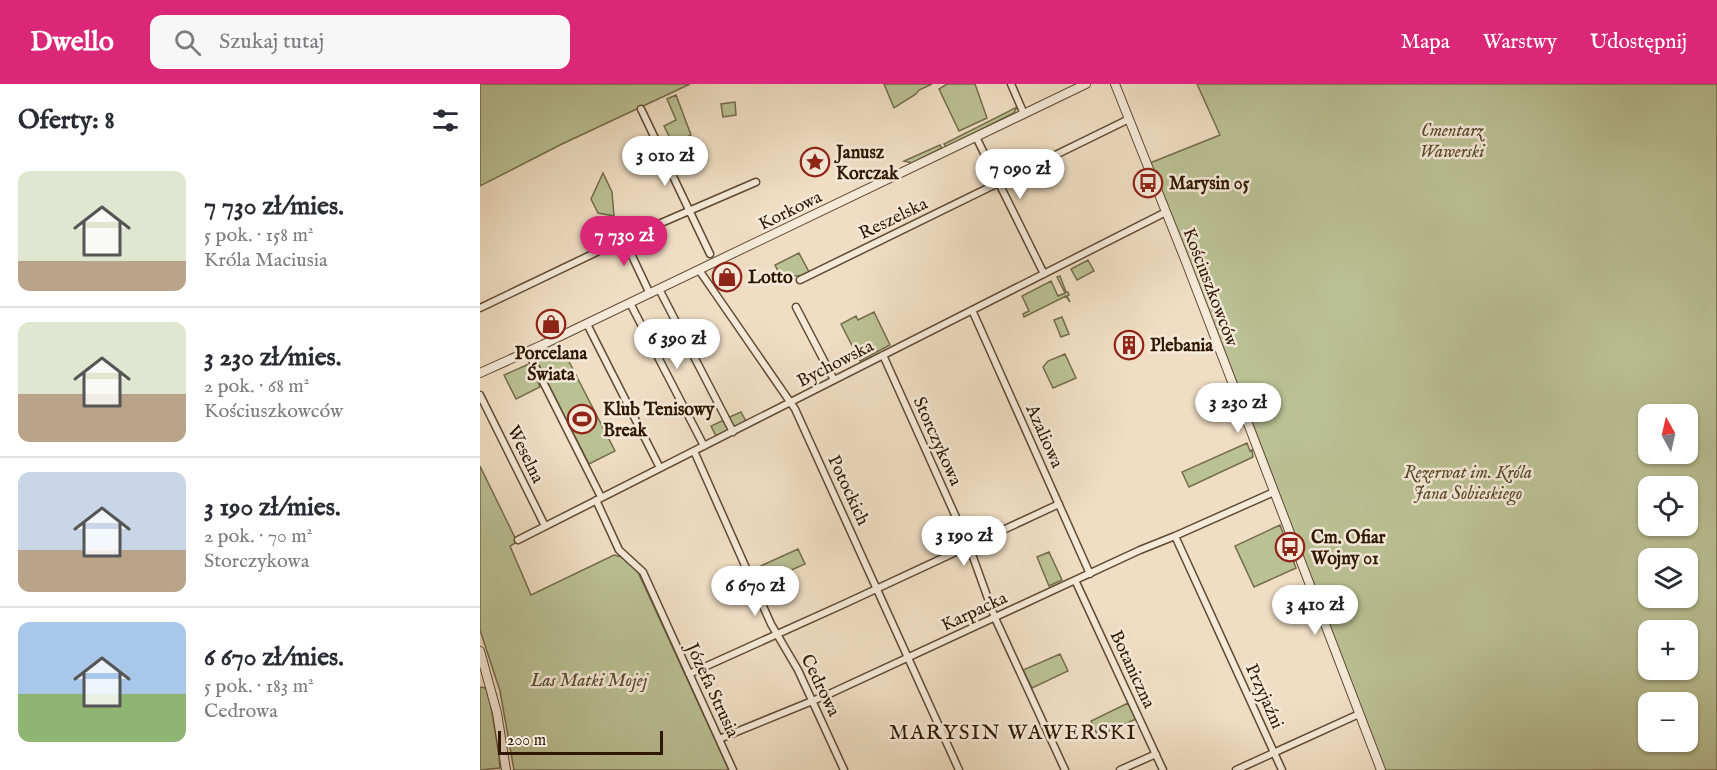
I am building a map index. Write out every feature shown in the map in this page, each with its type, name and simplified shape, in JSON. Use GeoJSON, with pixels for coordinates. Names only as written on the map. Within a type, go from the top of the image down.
{"type":"FeatureCollection","features":[{"type":"Feature","properties":{"kind":"street"},"geometry":{"type":"LineString","coordinates":[[1011,84],[1024,114]]}},
{"type":"Feature","properties":{"kind":"street","name":"Korkowa"},"geometry":{"type":"LineString","coordinates":[[480,375],[1086,84]]}},
{"type":"Feature","properties":{"kind":"street","name":"Kościuszkowców"},"geometry":{"type":"LineString","coordinates":[[1115,84],[1381,770]]}},
{"type":"Feature","properties":{"kind":"street"},"geometry":{"type":"LineString","coordinates":[[641,109],[710,255]]}},
{"type":"Feature","properties":{"kind":"street","name":"Reszelska"},"geometry":{"type":"LineString","coordinates":[[800,280],[1129,119]]}},
{"type":"Feature","properties":{"kind":"street"},"geometry":{"type":"LineString","coordinates":[[976,137],[1044,274]]}},
{"type":"Feature","properties":{"kind":"street"},"geometry":{"type":"LineString","coordinates":[[480,308],[624,239],[756,182]]}},
{"type":"Feature","properties":{"kind":"street","name":"Bychowska"},"geometry":{"type":"LineString","coordinates":[[518,540],[1166,212]]}},
{"type":"Feature","properties":{"kind":"street"},"geometry":{"type":"LineString","coordinates":[[624,239],[650,294]]}},
{"type":"Feature","properties":{"kind":"street","name":"Potockich"},"geometry":{"type":"LineString","coordinates":[[699,270],[791,402],[959,770]]}},
{"type":"Feature","properties":{"kind":"street"},"geometry":{"type":"LineString","coordinates":[[659,290],[733,432]]}},
{"type":"Feature","properties":{"kind":"street"},"geometry":{"type":"LineString","coordinates":[[630,303],[704,446]]}},
{"type":"Feature","properties":{"kind":"street"},"geometry":{"type":"LineString","coordinates":[[796,307],[834,380]]}},
{"type":"Feature","properties":{"kind":"street","name":"Azaliowa"},"geometry":{"type":"LineString","coordinates":[[972,310],[1090,574]]}},
{"type":"Feature","properties":{"kind":"street"},"geometry":{"type":"LineString","coordinates":[[587,324],[660,468]]}},
{"type":"Feature","properties":{"kind":"street","name":"Józefa Strusia"},"geometry":{"type":"LineString","coordinates":[[528,352],[599,498],[619,550],[643,572],[733,770]]}},
{"type":"Feature","properties":{"kind":"street","name":"Storczykowa"},"geometry":{"type":"LineString","coordinates":[[884,355],[969,546],[995,618],[1065,770]]}},
{"type":"Feature","properties":{"kind":"street","name":"Weselna"},"geometry":{"type":"LineString","coordinates":[[480,395],[545,526]]}},
{"type":"Feature","properties":{"kind":"street","name":"Cedrowa"},"geometry":{"type":"LineString","coordinates":[[694,451],[777,635],[813,700],[844,770]]}},
{"type":"Feature","properties":{"kind":"street","name":"Karpacka"},"geometry":{"type":"LineString","coordinates":[[719,739],[827,695],[1140,550],[1274,492]]}},
{"type":"Feature","properties":{"kind":"street"},"geometry":{"type":"LineString","coordinates":[[689,674],[1059,504]]}},
{"type":"Feature","properties":{"kind":"street","name":"Przyjaźni"},"geometry":{"type":"LineString","coordinates":[[1175,536],[1282,770]]}},
{"type":"Feature","properties":{"kind":"street","name":"Botaniczna"},"geometry":{"type":"LineString","coordinates":[[1075,580],[1163,770]]}},
{"type":"Feature","properties":{"kind":"street"},"geometry":{"type":"LineString","coordinates":[[480,651],[497,713],[506,770]]}},
{"type":"Feature","properties":{"kind":"street"},"geometry":{"type":"LineString","coordinates":[[1236,770],[1359,714]]}},
{"type":"Feature","properties":{"kind":"street"},"geometry":{"type":"LineString","coordinates":[[1120,770],[1156,754]]}},
{"type":"Feature","properties":{"kind":"green space"},"geometry":{"type":"Polygon","coordinates":[[[480,84],[690,84],[562,144],[480,186],[480,84]]]}},
{"type":"Feature","properties":{"kind":"green space"},"geometry":{"type":"Polygon","coordinates":[[[884,84],[932,84],[919,90],[894,108],[884,84]]]}},
{"type":"Feature","properties":{"kind":"green space"},"geometry":{"type":"Polygon","coordinates":[[[947,84],[975,84],[987,118],[959,131],[939,89],[947,84]]]}},
{"type":"Feature","properties":{"kind":"green space","name":"Rezerwat im. Króla Jana Sobieskiego"},"geometry":{"type":"Polygon","coordinates":[[[1197,84],[1717,84],[1717,770],[1384,770],[1150,163],[1220,135],[1197,84]]]}},
{"type":"Feature","properties":{"kind":"green space"},"geometry":{"type":"Polygon","coordinates":[[[676,95],[691,135],[673,144],[664,126],[676,120],[667,99],[676,95]]]}},
{"type":"Feature","properties":{"kind":"green space"},"geometry":{"type":"Polygon","coordinates":[[[735,102],[736,115],[723,117],[721,104],[735,102]]]}},
{"type":"Feature","properties":{"kind":"green space"},"geometry":{"type":"Polygon","coordinates":[[[1017,107],[1014,113],[946,147],[944,144],[1017,107]]]}},
{"type":"Feature","properties":{"kind":"green space"},"geometry":{"type":"Polygon","coordinates":[[[940,145],[942,148],[912,163],[904,161],[940,145]]]}},
{"type":"Feature","properties":{"kind":"green space"},"geometry":{"type":"Polygon","coordinates":[[[603,173],[612,192],[614,216],[598,213],[591,199],[603,173]]]}},
{"type":"Feature","properties":{"kind":"green space"},"geometry":{"type":"Polygon","coordinates":[[[799,253],[809,272],[800,276],[780,275],[775,265],[799,253]]]}},
{"type":"Feature","properties":{"kind":"green space"},"geometry":{"type":"Polygon","coordinates":[[[1088,260],[1094,271],[1077,280],[1071,269],[1088,260]]]}},
{"type":"Feature","properties":{"kind":"green space"},"geometry":{"type":"Polygon","coordinates":[[[1060,276],[1070,302],[1066,296],[1024,317],[1023,314],[1029,311],[1022,296],[1051,281],[1058,296],[1065,293],[1057,277],[1060,276]]]}},
{"type":"Feature","properties":{"kind":"green space"},"geometry":{"type":"Polygon","coordinates":[[[874,312],[890,345],[860,361],[841,324],[856,316],[858,320],[874,312]]]}},
{"type":"Feature","properties":{"kind":"green space"},"geometry":{"type":"Polygon","coordinates":[[[1062,317],[1069,334],[1061,337],[1054,320],[1062,317]]]}},
{"type":"Feature","properties":{"kind":"green space","name":"Klub Tenisowy Break"},"geometry":{"type":"Polygon","coordinates":[[[562,348],[615,451],[589,464],[536,360],[562,348]]]}},
{"type":"Feature","properties":{"kind":"green space"},"geometry":{"type":"Polygon","coordinates":[[[1065,354],[1076,378],[1053,388],[1043,367],[1048,361],[1065,354]]]}},
{"type":"Feature","properties":{"kind":"green space"},"geometry":{"type":"Polygon","coordinates":[[[529,364],[540,387],[516,399],[504,375],[529,364]]]}},
{"type":"Feature","properties":{"kind":"green space"},"geometry":{"type":"Polygon","coordinates":[[[741,412],[747,423],[736,428],[732,427],[727,418],[741,412]]]}},
{"type":"Feature","properties":{"kind":"green space"},"geometry":{"type":"Polygon","coordinates":[[[724,420],[730,430],[717,438],[711,426],[724,420]]]}},
{"type":"Feature","properties":{"kind":"green space"},"geometry":{"type":"Polygon","coordinates":[[[1247,443],[1250,451],[1252,450],[1253,457],[1189,487],[1182,472],[1247,443]]]}},
{"type":"Feature","properties":{"kind":"green space","name":"Las Matki Mojej"},"geometry":{"type":"Polygon","coordinates":[[[480,466],[517,542],[510,546],[531,595],[614,555],[622,557],[637,570],[729,770],[514,770],[500,691],[480,630],[480,466]]]}},
{"type":"Feature","properties":{"kind":"green space"},"geometry":{"type":"Polygon","coordinates":[[[1280,525],[1296,568],[1254,587],[1235,546],[1280,525]]]}},
{"type":"Feature","properties":{"kind":"green space"},"geometry":{"type":"Polygon","coordinates":[[[798,549],[805,564],[758,585],[752,570],[798,549]]]}},
{"type":"Feature","properties":{"kind":"green space"},"geometry":{"type":"Polygon","coordinates":[[[1049,552],[1062,580],[1049,586],[1037,557],[1049,552]]]}},
{"type":"Feature","properties":{"kind":"green space"},"geometry":{"type":"Polygon","coordinates":[[[1060,654],[1068,671],[1032,688],[1023,670],[1060,654]]]}},
{"type":"Feature","properties":{"kind":"green space"},"geometry":{"type":"Polygon","coordinates":[[[480,687],[486,688],[490,700],[500,768],[480,770],[480,687]]]}},
{"type":"Feature","properties":{"kind":"green space"},"geometry":{"type":"Polygon","coordinates":[[[1128,703],[1136,719],[1098,736],[1091,721],[1128,703]]]}},
{"type":"Feature","properties":{"kind":"place","name":"Janusz Korczak"},"geometry":{"type":"Point","coordinates":[815,162]}},
{"type":"Feature","properties":{"kind":"place","name":"Marysin 05"},"geometry":{"type":"Point","coordinates":[1148,183]}},
{"type":"Feature","properties":{"kind":"place","name":"Lotto"},"geometry":{"type":"Point","coordinates":[727,277]}},
{"type":"Feature","properties":{"kind":"place","name":"Porcelana Świata"},"geometry":{"type":"Point","coordinates":[551,324]}},
{"type":"Feature","properties":{"kind":"place","name":"Plebania"},"geometry":{"type":"Point","coordinates":[1129,345]}},
{"type":"Feature","properties":{"kind":"place","name":"Klub Tenisowy Break"},"geometry":{"type":"Point","coordinates":[582,419]}},
{"type":"Feature","properties":{"kind":"place","name":"Cm. Ofiar Wojny 01"},"geometry":{"type":"Point","coordinates":[1290,547]}},
{"type":"Feature","properties":{"kind":"district","name":"MARYSIN WAWERSKI"},"geometry":{"type":"Point","coordinates":[1013,732]}},
{"type":"Feature","properties":{"kind":"park label","name":"Cmentarz Wawerski"},"geometry":{"type":"Point","coordinates":[1452,140]}}]}
